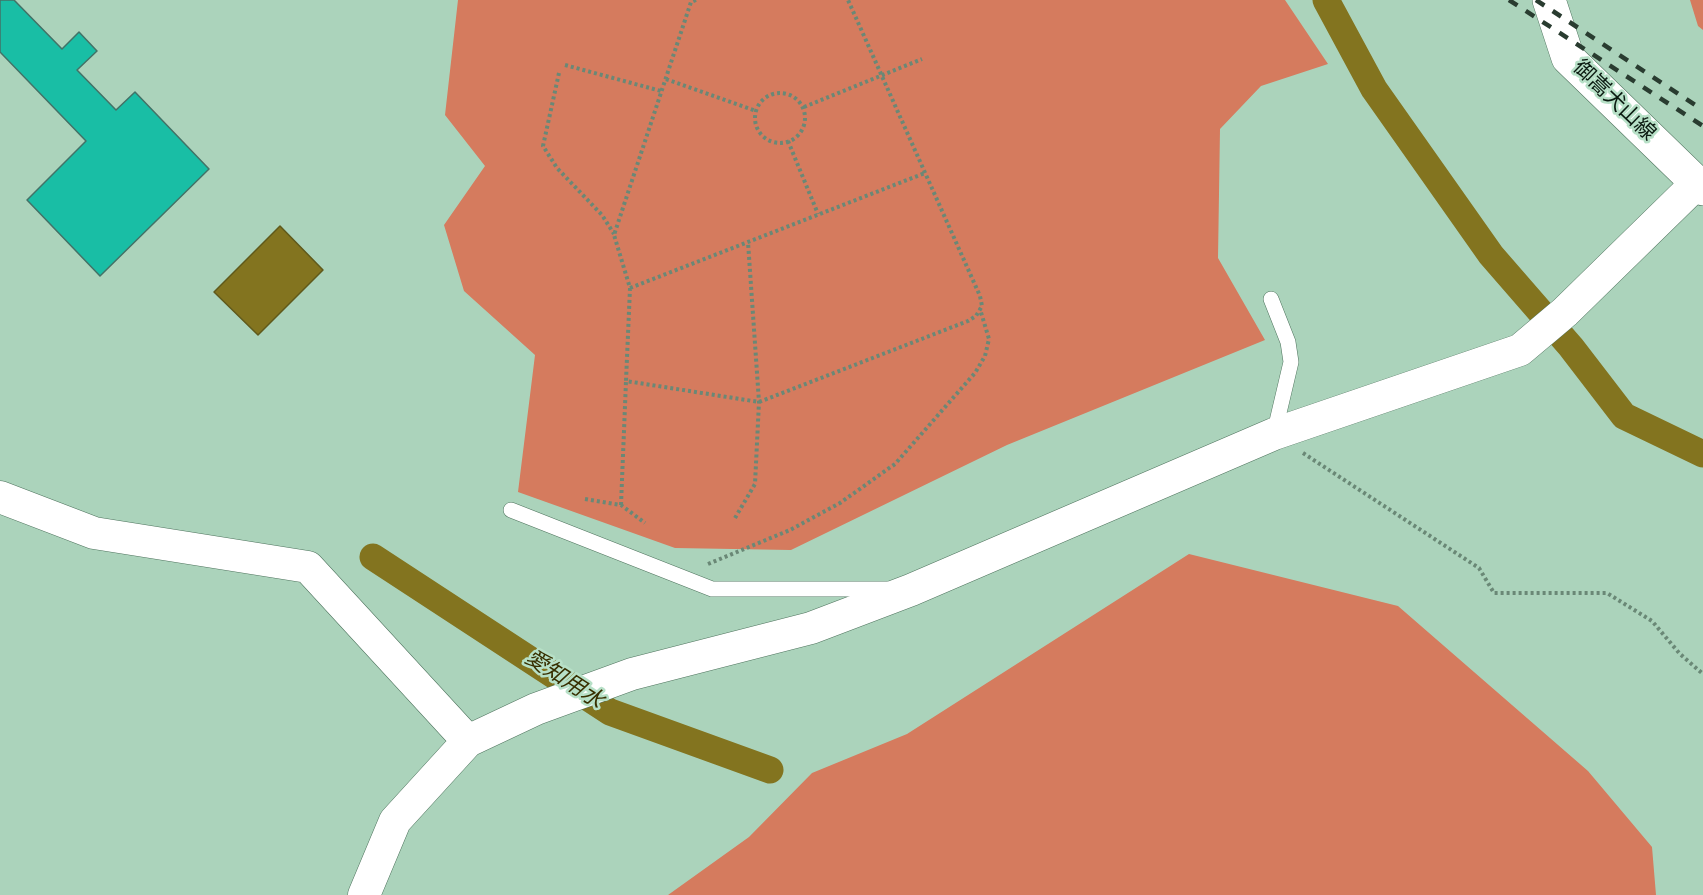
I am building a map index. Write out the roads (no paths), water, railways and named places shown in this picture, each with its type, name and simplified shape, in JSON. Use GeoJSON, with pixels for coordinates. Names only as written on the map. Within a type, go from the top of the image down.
{"type":"FeatureCollection","features":[{"type":"Feature","properties":{"kind":"main road","name":"御嵩犬山線"},"geometry":{"type":"LineString","coordinates":[[1550,0],[1568,58],[1700,186]]}},
{"type":"Feature","properties":{"kind":"street"},"geometry":{"type":"LineString","coordinates":[[364,895],[395,821],[468,741],[536,709],[632,674],[811,628],[911,590],[1274,434],[1520,350],[1565,312],[1700,186]]}},
{"type":"Feature","properties":{"kind":"street"},"geometry":{"type":"LineString","coordinates":[[0,497],[94,533],[308,567],[468,741]]}},
{"type":"Feature","properties":{"kind":"lane"},"geometry":{"type":"LineString","coordinates":[[1271,299],[1288,342],[1291,362],[1274,434]]}},
{"type":"Feature","properties":{"kind":"lane"},"geometry":{"type":"LineString","coordinates":[[511,510],[712,589],[911,590]]}},
{"type":"Feature","properties":{"kind":"waterway"},"geometry":{"type":"LineString","coordinates":[[1326,0],[1374,89],[1491,255],[1571,347],[1624,416],[1703,454]]}},
{"type":"Feature","properties":{"kind":"waterway","name":"愛知用水"},"geometry":{"type":"LineString","coordinates":[[373,557],[610,712],[770,770]]}},
{"type":"Feature","properties":{"kind":"railway"},"geometry":{"type":"LineString","coordinates":[[1509,0],[1703,126]]}},
{"type":"Feature","properties":{"kind":"railway"},"geometry":{"type":"LineString","coordinates":[[1536,0],[1703,110]]}}]}
